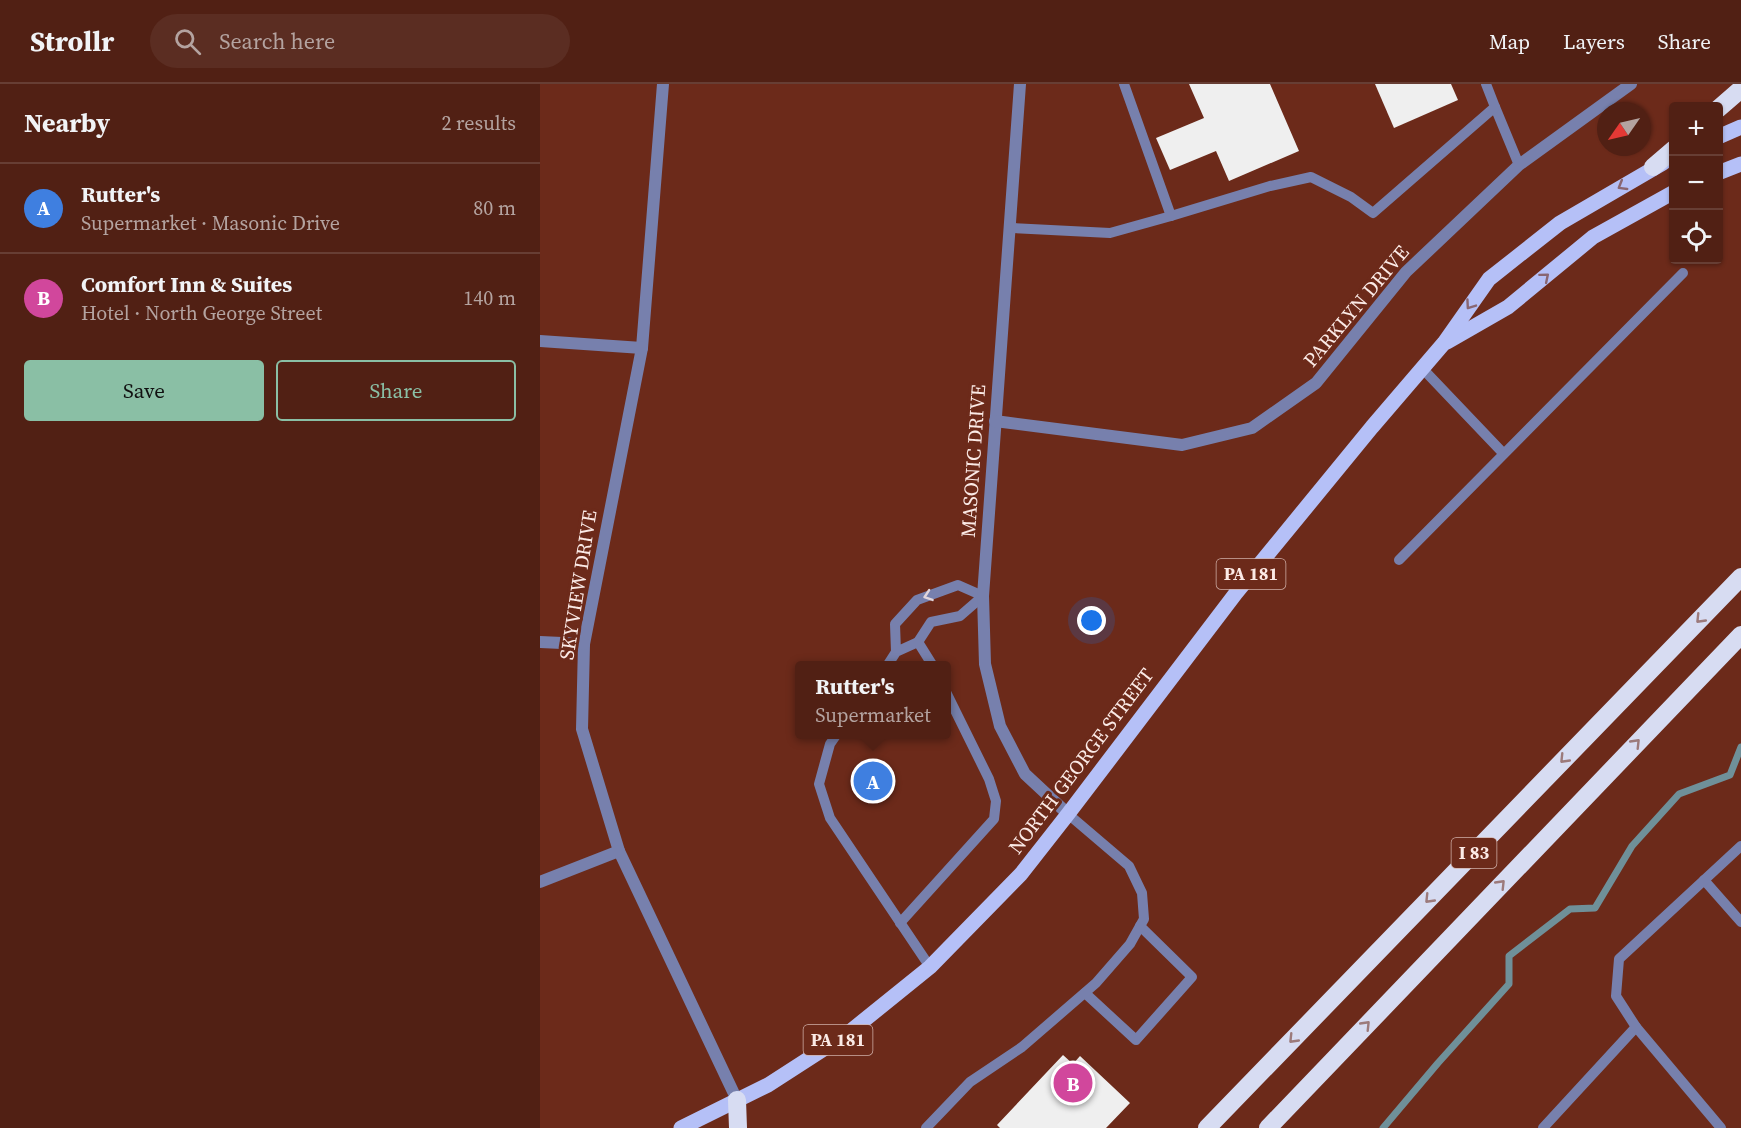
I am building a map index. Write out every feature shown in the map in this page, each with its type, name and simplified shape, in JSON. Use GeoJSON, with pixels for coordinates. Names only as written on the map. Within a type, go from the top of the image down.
{"type":"FeatureCollection","features":[{"type":"Feature","properties":{"kind":"highway"},"geometry":{"type":"LineString","coordinates":[[1723,105],[1741,89]]}},
{"type":"Feature","properties":{"kind":"highway"},"geometry":{"type":"LineString","coordinates":[[1653,167],[1669,153]]}},
{"type":"Feature","properties":{"kind":"highway","name":"I 83"},"geometry":{"type":"LineString","coordinates":[[1207,1128],[1741,577]]}},
{"type":"Feature","properties":{"kind":"highway","name":"I 83"},"geometry":{"type":"LineString","coordinates":[[1268,1128],[1741,635]]}},
{"type":"Feature","properties":{"kind":"highway"},"geometry":{"type":"LineString","coordinates":[[1688,691],[1741,648]]}},
{"type":"Feature","properties":{"kind":"highway"},"geometry":{"type":"LineString","coordinates":[[738,1100],[738,1128]]}},
{"type":"Feature","properties":{"kind":"main road"},"geometry":{"type":"LineString","coordinates":[[1723,135],[1741,127]]}},
{"type":"Feature","properties":{"kind":"main road","name":"NORTH GEORGE STREET"},"geometry":{"type":"LineString","coordinates":[[681,1128],[768,1085],[847,1034],[930,967],[1021,874],[1236,592],[1444,343],[1489,279],[1560,223],[1653,167],[1669,160]]}},
{"type":"Feature","properties":{"kind":"main road"},"geometry":{"type":"LineString","coordinates":[[1723,171],[1741,164]]}},
{"type":"Feature","properties":{"kind":"main road","name":"NORTH GEORGE STREET"},"geometry":{"type":"LineString","coordinates":[[1444,343],[1508,307],[1593,237],[1669,195]]}},
{"type":"Feature","properties":{"kind":"street","name":"SKYVIEW DRIVE"},"geometry":{"type":"LineString","coordinates":[[663,84],[642,348],[584,644],[582,729],[619,851],[738,1100]]}},
{"type":"Feature","properties":{"kind":"street","name":"MASONIC DRIVE"},"geometry":{"type":"LineString","coordinates":[[1020,84],[983,596],[985,664],[1000,726],[1025,774],[1068,814]]}},
{"type":"Feature","properties":{"kind":"street","name":"PARKLYN DRIVE"},"geometry":{"type":"LineString","coordinates":[[995,421],[1182,445],[1252,428],[1316,383],[1406,272],[1520,165],[1631,84]]}},
{"type":"Feature","properties":{"kind":"street"},"geometry":{"type":"LineString","coordinates":[[540,341],[642,348]]}},
{"type":"Feature","properties":{"kind":"street"},"geometry":{"type":"LineString","coordinates":[[540,642],[584,644]]}},
{"type":"Feature","properties":{"kind":"street"},"geometry":{"type":"LineString","coordinates":[[540,882],[619,851]]}},
{"type":"Feature","properties":{"kind":"lane"},"geometry":{"type":"LineString","coordinates":[[1124,84],[1171,216]]}},
{"type":"Feature","properties":{"kind":"lane"},"geometry":{"type":"LineString","coordinates":[[1486,84],[1520,165]]}},
{"type":"Feature","properties":{"kind":"lane"},"geometry":{"type":"LineString","coordinates":[[1011,228],[1110,233],[1270,186],[1311,177],[1351,197],[1373,213],[1495,107]]}},
{"type":"Feature","properties":{"kind":"lane"},"geometry":{"type":"LineString","coordinates":[[1399,560],[1683,273]]}},
{"type":"Feature","properties":{"kind":"lane"},"geometry":{"type":"LineString","coordinates":[[1422,368],[1503,453]]}},
{"type":"Feature","properties":{"kind":"lane"},"geometry":{"type":"LineString","coordinates":[[890,661],[896,652],[918,642],[931,622],[960,616],[983,596],[957,585],[917,600],[895,624],[896,652]]}},
{"type":"Feature","properties":{"kind":"lane"},"geometry":{"type":"LineString","coordinates":[[918,642],[930,661]]}},
{"type":"Feature","properties":{"kind":"lane"},"geometry":{"type":"LineString","coordinates":[[900,923],[994,819],[996,801],[989,779],[951,702]]}},
{"type":"Feature","properties":{"kind":"lane"},"geometry":{"type":"LineString","coordinates":[[834,739],[830,744],[819,784],[830,818],[930,967]]}},
{"type":"Feature","properties":{"kind":"lane"},"geometry":{"type":"LineString","coordinates":[[926,1128],[970,1082],[1022,1047],[1096,983],[1130,944],[1144,919],[1142,893],[1129,866],[1068,814]]}},
{"type":"Feature","properties":{"kind":"lane"},"geometry":{"type":"LineString","coordinates":[[1721,1128],[1636,1027],[1616,996],[1619,959],[1741,846]]}},
{"type":"Feature","properties":{"kind":"lane"},"geometry":{"type":"LineString","coordinates":[[1704,880],[1741,922]]}},
{"type":"Feature","properties":{"kind":"lane"},"geometry":{"type":"LineString","coordinates":[[1085,993],[1136,1040],[1192,977],[1140,926]]}},
{"type":"Feature","properties":{"kind":"lane"},"geometry":{"type":"LineString","coordinates":[[1543,1128],[1636,1027]]}},
{"type":"Feature","properties":{"kind":"building"},"geometry":{"type":"Polygon","coordinates":[[[1189,84],[1270,84],[1299,151],[1229,181],[1216,151],[1170,170],[1156,138],[1204,118],[1189,84]]]}},
{"type":"Feature","properties":{"kind":"building"},"geometry":{"type":"Polygon","coordinates":[[[1375,84],[1451,84],[1458,100],[1394,128],[1375,84]]]}},
{"type":"Feature","properties":{"kind":"building"},"geometry":{"type":"Polygon","coordinates":[[[1063,1055],[1073,1064],[1080,1056],[1130,1103],[1106,1128],[1000,1128],[997,1125],[1063,1055]]]}},
{"type":"Feature","properties":{"kind":"waterway"},"geometry":{"type":"LineString","coordinates":[[1383,1128],[1509,984],[1509,956],[1570,909],[1595,908],[1632,846],[1679,794],[1730,775],[1741,747]]}},
{"type":"Feature","properties":{"kind":"place","name":"Rutter's"},"geometry":{"type":"Point","coordinates":[873,781]}},
{"type":"Feature","properties":{"kind":"place","name":"Comfort Inn & Suites"},"geometry":{"type":"Point","coordinates":[1073,1083]}}]}
